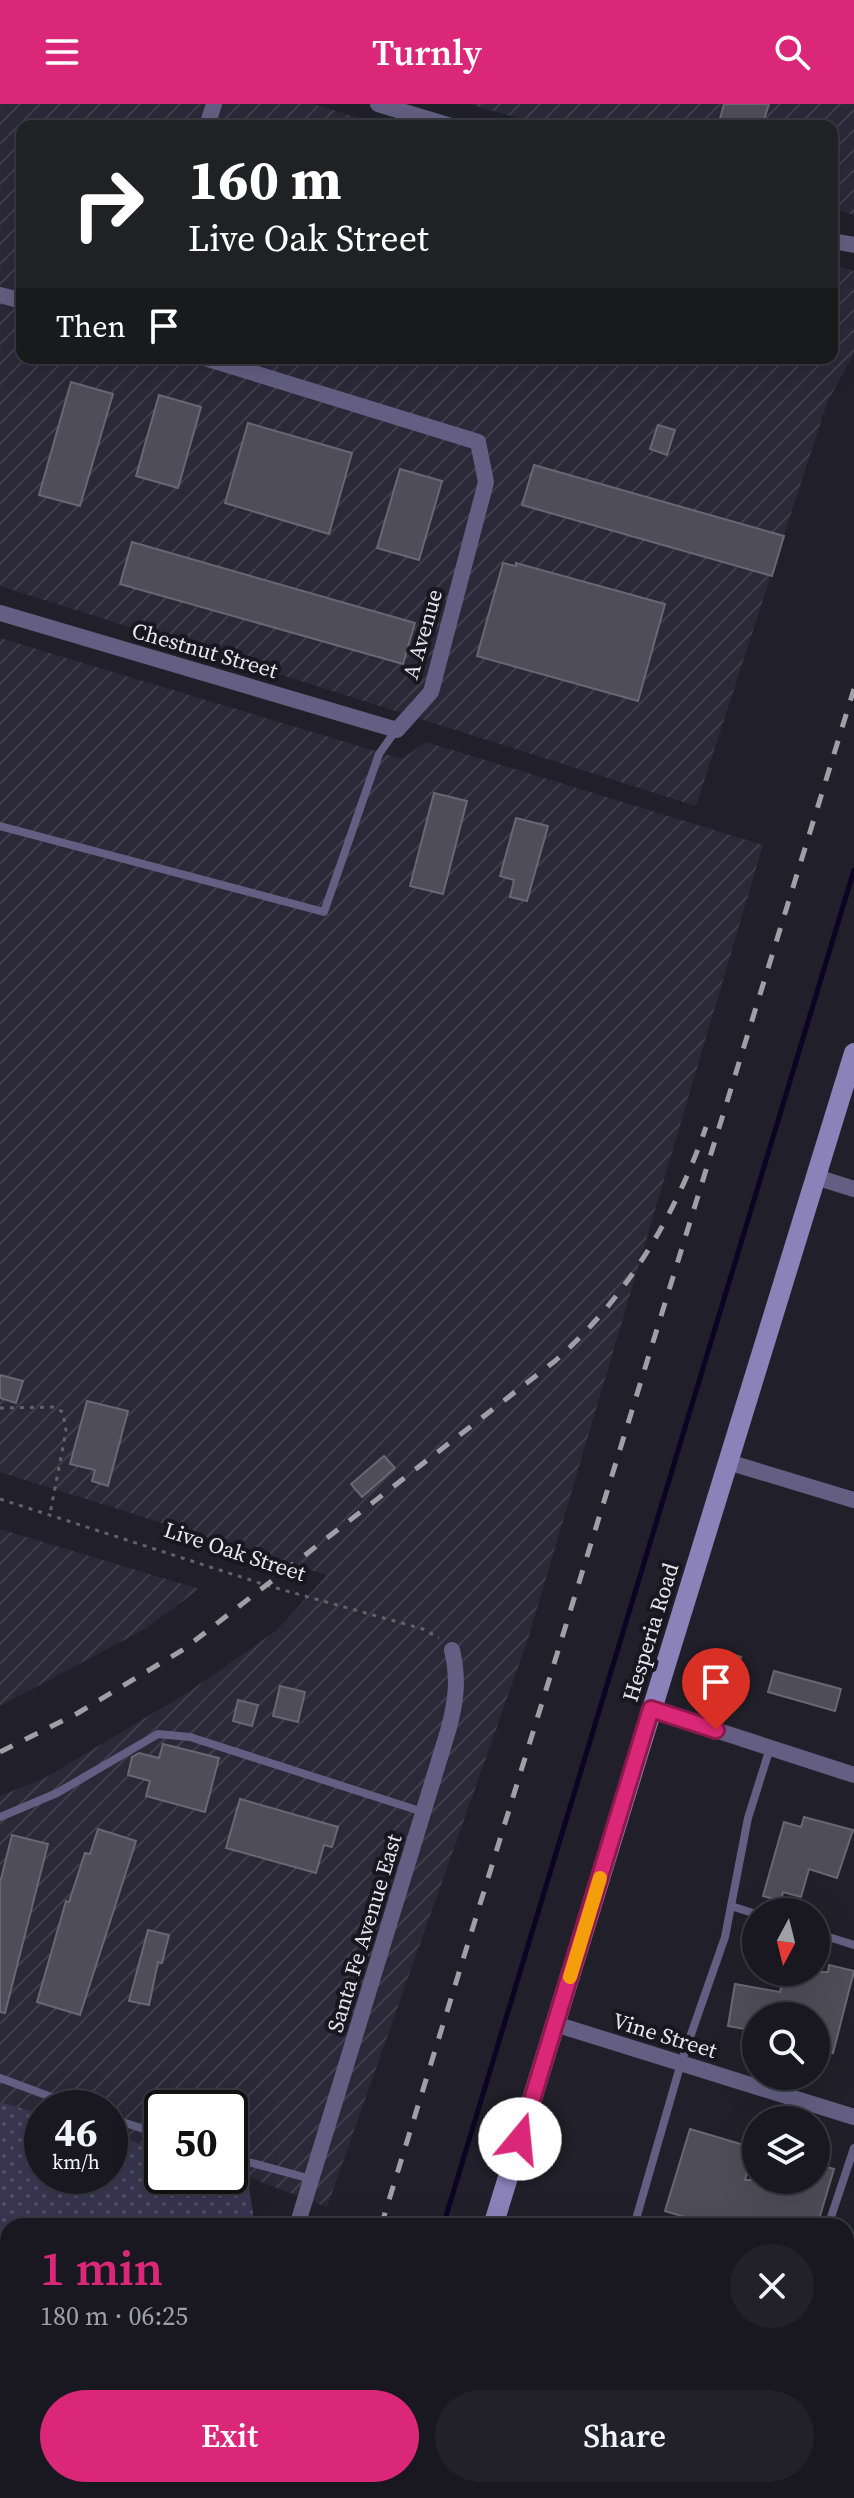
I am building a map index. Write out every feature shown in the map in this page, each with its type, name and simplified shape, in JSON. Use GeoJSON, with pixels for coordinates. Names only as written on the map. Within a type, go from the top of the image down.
{"type":"FeatureCollection","features":[{"type":"Feature","properties":{"kind":"main road","name":"Hesperia Road"},"geometry":{"type":"LineString","coordinates":[[495,2218],[854,1053]]}},
{"type":"Feature","properties":{"kind":"street"},"geometry":{"type":"LineString","coordinates":[[378,104],[423,120]]}},
{"type":"Feature","properties":{"kind":"street","name":"A Avenue"},"geometry":{"type":"LineString","coordinates":[[224,364],[478,442],[486,482],[431,692],[397,730]]}},
{"type":"Feature","properties":{"kind":"street","name":"Chestnut Street"},"geometry":{"type":"LineString","coordinates":[[0,613],[397,730]]}},
{"type":"Feature","properties":{"kind":"street"},"geometry":{"type":"LineString","coordinates":[[816,1177],[854,1189]]}},
{"type":"Feature","properties":{"kind":"street"},"geometry":{"type":"LineString","coordinates":[[728,1462],[854,1500]]}},
{"type":"Feature","properties":{"kind":"street","name":"Santa Fe Avenue East"},"geometry":{"type":"LineString","coordinates":[[299,2218],[457,1699],[458,1674],[452,1650]]}},
{"type":"Feature","properties":{"kind":"street"},"geometry":{"type":"LineString","coordinates":[[651,1709],[854,1775]]}},
{"type":"Feature","properties":{"kind":"street","name":"Vine Street"},"geometry":{"type":"LineString","coordinates":[[555,2024],[854,2117]]}},
{"type":"Feature","properties":{"kind":"lane","name":"A Avenue"},"geometry":{"type":"LineString","coordinates":[[0,826],[324,912],[379,754],[397,730]]}},
{"type":"Feature","properties":{"kind":"lane"},"geometry":{"type":"LineString","coordinates":[[0,1817],[57,1793],[158,1734],[190,1737],[423,1813]]}},
{"type":"Feature","properties":{"kind":"lane"},"geometry":{"type":"LineString","coordinates":[[636,2218],[681,2063],[711,1982],[731,1906],[748,1818],[770,1748]]}},
{"type":"Feature","properties":{"kind":"lane"},"geometry":{"type":"LineString","coordinates":[[731,1906],[742,1910]]}},
{"type":"Feature","properties":{"kind":"lane"},"geometry":{"type":"LineString","coordinates":[[830,1937],[854,1945]]}},
{"type":"Feature","properties":{"kind":"lane"},"geometry":{"type":"LineString","coordinates":[[0,2078],[32,2090]]}},
{"type":"Feature","properties":{"kind":"lane"},"geometry":{"type":"LineString","coordinates":[[831,2218],[854,2148]]}},
{"type":"Feature","properties":{"kind":"lane"},"geometry":{"type":"LineString","coordinates":[[248,2162],[311,2179]]}},
{"type":"Feature","properties":{"kind":"path"},"geometry":{"type":"LineString","coordinates":[[0,1408],[53,1407],[63,1412],[66,1431],[50,1515]]}},
{"type":"Feature","properties":{"kind":"path","name":"Live Oak Street"},"geometry":{"type":"LineString","coordinates":[[0,1499],[269,1586],[423,1629],[442,1639],[452,1650]]}},
{"type":"Feature","properties":{"kind":"shaded area"},"geometry":{"type":"Polygon","coordinates":[[[0,104],[314,104],[366,120],[16,120],[16,364],[838,364],[838,266],[854,271],[854,353],[827,403],[696,806],[0,586],[0,104]]]}},
{"type":"Feature","properties":{"kind":"shaded area"},"geometry":{"type":"Polygon","coordinates":[[[469,104],[854,104],[854,215],[838,210],[838,120],[525,120],[469,104]]]}},
{"type":"Feature","properties":{"kind":"shaded area"},"geometry":{"type":"Polygon","coordinates":[[[0,638],[402,759],[426,742],[763,845],[528,1639],[327,2207],[248,2177],[248,2090],[144,2090],[144,2145],[128,2140],[128,2090],[24,2090],[24,2109],[0,2102],[0,1796],[45,1778],[190,1691],[276,1631],[327,1575],[0,1472],[0,638]]]}},
{"type":"Feature","properties":{"kind":"shaded area"},"geometry":{"type":"Polygon","coordinates":[[[0,1529],[199,1589],[145,1629],[0,1706],[0,1529]]]}},
{"type":"Feature","properties":{"kind":"shaded area"},"geometry":{"type":"Polygon","coordinates":[[[0,2102],[24,2109],[24,2194],[128,2194],[128,2140],[144,2145],[144,2194],[248,2194],[248,2181],[254,2218],[0,2218],[0,2102]]]}},
{"type":"Feature","properties":{"kind":"building"},"geometry":{"type":"Polygon","coordinates":[[[724,104],[769,104],[764,120],[720,120],[724,104]]]}},
{"type":"Feature","properties":{"kind":"building"},"geometry":{"type":"Polygon","coordinates":[[[71,382],[113,394],[80,506],[39,495],[71,382]]]}},
{"type":"Feature","properties":{"kind":"building"},"geometry":{"type":"Polygon","coordinates":[[[159,395],[201,407],[178,488],[136,476],[159,395]]]}},
{"type":"Feature","properties":{"kind":"building"},"geometry":{"type":"Polygon","coordinates":[[[248,423],[352,453],[329,534],[225,503],[248,423]]]}},
{"type":"Feature","properties":{"kind":"building"},"geometry":{"type":"Polygon","coordinates":[[[658,425],[675,430],[667,455],[650,449],[658,425]]]}},
{"type":"Feature","properties":{"kind":"building"},"geometry":{"type":"Polygon","coordinates":[[[534,465],[784,536],[772,576],[522,505],[534,465]]]}},
{"type":"Feature","properties":{"kind":"building"},"geometry":{"type":"Polygon","coordinates":[[[400,469],[442,481],[419,560],[377,548],[400,469]]]}},
{"type":"Feature","properties":{"kind":"building"},"geometry":{"type":"Polygon","coordinates":[[[132,542],[415,623],[403,664],[120,584],[132,542]]]}},
{"type":"Feature","properties":{"kind":"building"},"geometry":{"type":"Polygon","coordinates":[[[503,563],[516,566],[516,563],[665,604],[638,701],[477,656],[503,563]]]}},
{"type":"Feature","properties":{"kind":"building"},"geometry":{"type":"Polygon","coordinates":[[[434,793],[467,801],[443,894],[410,886],[434,793]]]}},
{"type":"Feature","properties":{"kind":"building"},"geometry":{"type":"Polygon","coordinates":[[[516,818],[548,826],[527,901],[510,897],[514,880],[500,876],[516,818]]]}},
{"type":"Feature","properties":{"kind":"building"},"geometry":{"type":"Polygon","coordinates":[[[0,1375],[23,1381],[16,1403],[0,1398],[0,1375]]]}},
{"type":"Feature","properties":{"kind":"building"},"geometry":{"type":"Polygon","coordinates":[[[87,1401],[128,1411],[108,1486],[92,1481],[95,1470],[70,1464],[87,1401]]]}},
{"type":"Feature","properties":{"kind":"building"},"geometry":{"type":"Polygon","coordinates":[[[384,1456],[395,1468],[362,1497],[351,1484],[384,1456]]]}},
{"type":"Feature","properties":{"kind":"building"},"geometry":{"type":"Polygon","coordinates":[[[725,1652],[741,1657],[734,1681],[718,1676],[725,1652]]]}},
{"type":"Feature","properties":{"kind":"building"},"geometry":{"type":"Polygon","coordinates":[[[774,1671],[841,1689],[835,1711],[768,1692],[774,1671]]]}},
{"type":"Feature","properties":{"kind":"building"},"geometry":{"type":"Polygon","coordinates":[[[280,1686],[305,1692],[298,1722],[273,1716],[280,1686]]]}},
{"type":"Feature","properties":{"kind":"building"},"geometry":{"type":"Polygon","coordinates":[[[238,1700],[258,1705],[252,1726],[233,1721],[238,1700]]]}},
{"type":"Feature","properties":{"kind":"building"},"geometry":{"type":"Polygon","coordinates":[[[163,1744],[219,1758],[205,1812],[146,1796],[150,1781],[128,1775],[132,1757],[139,1753],[159,1758],[163,1744]]]}},
{"type":"Feature","properties":{"kind":"building"},"geometry":{"type":"Polygon","coordinates":[[[240,1799],[338,1827],[332,1847],[324,1845],[316,1873],[226,1848],[240,1799]]]}},
{"type":"Feature","properties":{"kind":"building"},"geometry":{"type":"Polygon","coordinates":[[[804,1817],[853,1830],[837,1878],[809,1869],[801,1897],[783,1892],[782,1898],[763,1896],[784,1822],[801,1827],[804,1817]]]}},
{"type":"Feature","properties":{"kind":"building"},"geometry":{"type":"Polygon","coordinates":[[[98,1829],[136,1841],[80,2015],[37,2002],[66,1901],[69,1902],[85,1853],[90,1854],[98,1829]]]}},
{"type":"Feature","properties":{"kind":"building"},"geometry":{"type":"Polygon","coordinates":[[[12,1835],[48,1844],[5,2013],[0,2012],[0,1883],[12,1835]]]}},
{"type":"Feature","properties":{"kind":"building"},"geometry":{"type":"Polygon","coordinates":[[[148,1930],[169,1935],[162,1963],[158,1962],[149,2005],[129,2001],[148,1930]]]}},
{"type":"Feature","properties":{"kind":"building"},"geometry":{"type":"Polygon","coordinates":[[[830,1965],[854,1971],[833,2053],[830,2052],[830,2002],[742,2002],[742,2028],[728,2026],[735,1984],[780,1992],[782,1986],[830,1986],[830,1965]]]}},
{"type":"Feature","properties":{"kind":"building"},"geometry":{"type":"Polygon","coordinates":[[[690,2129],[742,2144],[742,2194],[827,2194],[819,2218],[688,2218],[665,2211],[690,2129]]]}},
{"type":"Feature","properties":{"kind":"waterway"},"geometry":{"type":"LineString","coordinates":[[445,2218],[854,870]]}},
{"type":"Feature","properties":{"kind":"railway"},"geometry":{"type":"LineString","coordinates":[[383,2218],[854,689]]}},
{"type":"Feature","properties":{"kind":"railway"},"geometry":{"type":"LineString","coordinates":[[0,1752],[78,1713],[184,1649],[555,1361],[605,1310],[646,1254],[679,1193],[706,1127]]}},
{"type":"Feature","properties":{"kind":"slow traffic"},"geometry":{"type":"LineString","coordinates":[[570,1977],[600,1878]]}},
{"type":"Feature","properties":{"kind":"route"},"geometry":{"type":"LineString","coordinates":[[520,2139],[651,1709],[716,1730]]}}]}
